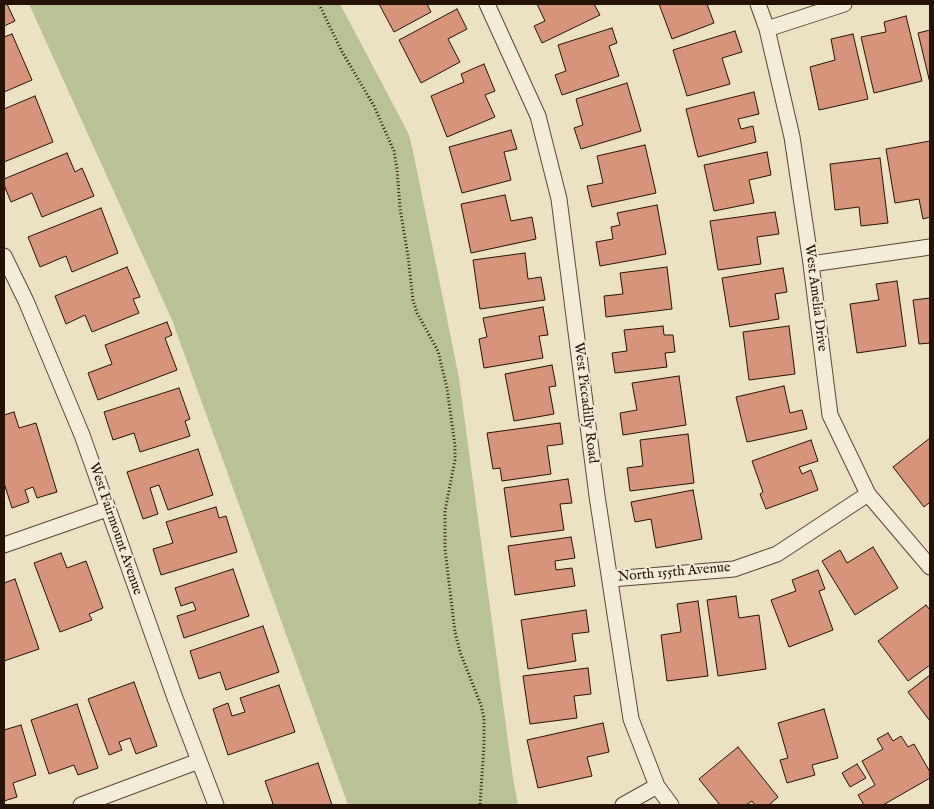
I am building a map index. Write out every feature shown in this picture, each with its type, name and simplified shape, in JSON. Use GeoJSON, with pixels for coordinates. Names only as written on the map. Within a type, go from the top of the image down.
{"type":"FeatureCollection","features":[{"type":"Feature","properties":{"kind":"street","name":"West Piccadilly Road"},"geometry":{"type":"LineString","coordinates":[[487,4],[538,116],[559,199],[596,486],[631,719],[656,786],[671,805]]}},
{"type":"Feature","properties":{"kind":"street","name":"West Amelia Drive"},"geometry":{"type":"LineString","coordinates":[[758,4],[767,29],[792,137],[811,264],[830,415],[868,494],[930,566]]}},
{"type":"Feature","properties":{"kind":"street"},"geometry":{"type":"LineString","coordinates":[[767,29],[844,4]]}},
{"type":"Feature","properties":{"kind":"street"},"geometry":{"type":"LineString","coordinates":[[811,264],[930,247]]}},
{"type":"Feature","properties":{"kind":"street","name":"West Fairmount Avenue"},"geometry":{"type":"LineString","coordinates":[[4,256],[26,301],[82,434],[107,509],[216,805]]}},
{"type":"Feature","properties":{"kind":"street","name":"North 155th Avenue"},"geometry":{"type":"LineString","coordinates":[[610,579],[734,569],[777,554],[868,494]]}},
{"type":"Feature","properties":{"kind":"street"},"geometry":{"type":"LineString","coordinates":[[4,545],[107,509]]}},
{"type":"Feature","properties":{"kind":"street"},"geometry":{"type":"LineString","coordinates":[[82,805],[199,761]]}},
{"type":"Feature","properties":{"kind":"street"},"geometry":{"type":"LineString","coordinates":[[623,805],[656,786]]}},
{"type":"Feature","properties":{"kind":"path"},"geometry":{"type":"LineString","coordinates":[[319,4],[342,50],[374,106],[394,151],[413,300],[417,313],[438,351],[447,388],[456,446],[445,511],[445,549],[455,632],[462,657],[483,712],[484,745],[480,805]]}},
{"type":"Feature","properties":{"kind":"green space"},"geometry":{"type":"Polygon","coordinates":[[[29,4],[340,4],[409,135],[414,156],[459,378],[518,805],[348,805],[172,320],[29,4]]]}},
{"type":"Feature","properties":{"kind":"building"},"geometry":{"type":"Polygon","coordinates":[[[4,4],[7,4],[15,21],[4,26],[4,4]]]}},
{"type":"Feature","properties":{"kind":"building"},"geometry":{"type":"Polygon","coordinates":[[[379,4],[427,4],[431,12],[394,32],[379,4]]]}},
{"type":"Feature","properties":{"kind":"building"},"geometry":{"type":"Polygon","coordinates":[[[537,4],[594,4],[600,15],[542,43],[534,26],[545,21],[537,4]]]}},
{"type":"Feature","properties":{"kind":"building"},"geometry":{"type":"Polygon","coordinates":[[[659,4],[707,4],[714,23],[672,39],[659,4]]]}},
{"type":"Feature","properties":{"kind":"building"},"geometry":{"type":"Polygon","coordinates":[[[457,9],[467,29],[448,39],[460,62],[421,83],[399,40],[457,9]]]}},
{"type":"Feature","properties":{"kind":"building"},"geometry":{"type":"Polygon","coordinates":[[[906,16],[922,81],[874,93],[861,37],[886,32],[884,22],[906,16]]]}},
{"type":"Feature","properties":{"kind":"building"},"geometry":{"type":"Polygon","coordinates":[[[612,28],[617,43],[609,46],[619,76],[562,95],[555,75],[566,71],[558,45],[612,28]]]}},
{"type":"Feature","properties":{"kind":"building"},"geometry":{"type":"Polygon","coordinates":[[[930,30],[930,83],[918,33],[930,30]]]}},
{"type":"Feature","properties":{"kind":"building"},"geometry":{"type":"Polygon","coordinates":[[[735,31],[742,52],[722,58],[730,84],[687,96],[673,50],[735,31]]]}},
{"type":"Feature","properties":{"kind":"building"},"geometry":{"type":"Polygon","coordinates":[[[12,34],[32,80],[4,92],[4,37],[12,34]]]}},
{"type":"Feature","properties":{"kind":"building"},"geometry":{"type":"Polygon","coordinates":[[[853,34],[868,99],[819,110],[810,67],[835,60],[831,39],[853,34]]]}},
{"type":"Feature","properties":{"kind":"building"},"geometry":{"type":"Polygon","coordinates":[[[484,64],[495,91],[485,95],[495,117],[447,137],[431,96],[464,82],[461,74],[484,64]]]}},
{"type":"Feature","properties":{"kind":"building"},"geometry":{"type":"Polygon","coordinates":[[[627,83],[641,131],[581,149],[574,128],[583,125],[576,99],[627,83]]]}},
{"type":"Feature","properties":{"kind":"building"},"geometry":{"type":"Polygon","coordinates":[[[754,92],[759,114],[738,119],[741,129],[753,126],[756,142],[698,157],[686,109],[754,92]]]}},
{"type":"Feature","properties":{"kind":"building"},"geometry":{"type":"Polygon","coordinates":[[[35,96],[53,142],[4,162],[4,109],[35,96]]]}},
{"type":"Feature","properties":{"kind":"building"},"geometry":{"type":"Polygon","coordinates":[[[511,130],[517,149],[504,152],[511,180],[462,193],[449,147],[511,130]]]}},
{"type":"Feature","properties":{"kind":"building"},"geometry":{"type":"Polygon","coordinates":[[[930,141],[930,217],[923,219],[919,199],[895,203],[886,149],[930,141]]]}},
{"type":"Feature","properties":{"kind":"building"},"geometry":{"type":"Polygon","coordinates":[[[645,145],[656,193],[592,207],[587,186],[603,183],[597,156],[645,145]]]}},
{"type":"Feature","properties":{"kind":"building"},"geometry":{"type":"Polygon","coordinates":[[[767,152],[771,175],[749,180],[754,203],[714,211],[704,165],[767,152]]]}},
{"type":"Feature","properties":{"kind":"building"},"geometry":{"type":"Polygon","coordinates":[[[67,153],[75,172],[82,168],[94,196],[42,217],[32,193],[11,202],[4,185],[4,179],[67,153]]]}},
{"type":"Feature","properties":{"kind":"building"},"geometry":{"type":"Polygon","coordinates":[[[880,158],[888,223],[861,226],[859,207],[835,210],[830,164],[880,158]]]}},
{"type":"Feature","properties":{"kind":"building"},"geometry":{"type":"Polygon","coordinates":[[[505,195],[511,221],[532,217],[536,239],[471,253],[461,204],[505,195]]]}},
{"type":"Feature","properties":{"kind":"building"},"geometry":{"type":"Polygon","coordinates":[[[657,205],[666,254],[600,266],[596,242],[613,239],[611,227],[620,225],[617,213],[657,205]]]}},
{"type":"Feature","properties":{"kind":"building"},"geometry":{"type":"Polygon","coordinates":[[[101,208],[118,253],[72,272],[66,256],[40,267],[28,237],[101,208]]]}},
{"type":"Feature","properties":{"kind":"building"},"geometry":{"type":"Polygon","coordinates":[[[775,212],[779,234],[757,237],[761,264],[718,270],[710,221],[775,212]]]}},
{"type":"Feature","properties":{"kind":"building"},"geometry":{"type":"Polygon","coordinates":[[[525,253],[528,279],[541,277],[545,300],[480,309],[473,260],[525,253]]]}},
{"type":"Feature","properties":{"kind":"building"},"geometry":{"type":"Polygon","coordinates":[[[127,267],[140,297],[133,299],[139,313],[92,332],[85,315],[66,324],[55,296],[127,267]]]}},
{"type":"Feature","properties":{"kind":"building"},"geometry":{"type":"Polygon","coordinates":[[[667,267],[672,309],[606,317],[604,296],[623,294],[620,273],[667,267]]]}},
{"type":"Feature","properties":{"kind":"building"},"geometry":{"type":"Polygon","coordinates":[[[783,268],[787,292],[775,294],[779,319],[730,327],[722,278],[783,268]]]}},
{"type":"Feature","properties":{"kind":"building"},"geometry":{"type":"Polygon","coordinates":[[[897,281],[906,346],[857,353],[850,304],[879,300],[876,284],[897,281]]]}},
{"type":"Feature","properties":{"kind":"building"},"geometry":{"type":"Polygon","coordinates":[[[930,298],[930,343],[919,344],[913,300],[930,298]]]}},
{"type":"Feature","properties":{"kind":"building"},"geometry":{"type":"Polygon","coordinates":[[[543,307],[548,335],[539,336],[543,358],[484,368],[479,339],[487,337],[483,318],[543,307]]]}},
{"type":"Feature","properties":{"kind":"building"},"geometry":{"type":"Polygon","coordinates":[[[167,322],[172,335],[165,338],[177,370],[98,400],[88,373],[112,364],[105,345],[167,322]]]}},
{"type":"Feature","properties":{"kind":"building"},"geometry":{"type":"Polygon","coordinates":[[[663,326],[664,335],[673,335],[675,352],[665,353],[667,367],[615,373],[612,353],[627,351],[624,330],[663,326]]]}},
{"type":"Feature","properties":{"kind":"building"},"geometry":{"type":"Polygon","coordinates":[[[789,326],[795,374],[749,380],[743,332],[789,326]]]}},
{"type":"Feature","properties":{"kind":"building"},"geometry":{"type":"Polygon","coordinates":[[[552,365],[556,386],[549,387],[554,414],[514,421],[505,374],[552,365]]]}},
{"type":"Feature","properties":{"kind":"building"},"geometry":{"type":"Polygon","coordinates":[[[679,376],[686,425],[623,435],[620,413],[637,410],[632,383],[679,376]]]}},
{"type":"Feature","properties":{"kind":"building"},"geometry":{"type":"Polygon","coordinates":[[[784,386],[790,413],[802,410],[807,429],[747,442],[736,397],[784,386]]]}},
{"type":"Feature","properties":{"kind":"building"},"geometry":{"type":"Polygon","coordinates":[[[179,388],[190,419],[185,421],[190,436],[140,452],[134,433],[113,440],[104,412],[179,388]]]}},
{"type":"Feature","properties":{"kind":"building"},"geometry":{"type":"Polygon","coordinates":[[[14,412],[19,428],[36,423],[57,492],[37,498],[33,487],[25,490],[29,502],[12,508],[4,483],[4,415],[14,412]]]}},
{"type":"Feature","properties":{"kind":"building"},"geometry":{"type":"Polygon","coordinates":[[[560,423],[563,444],[547,446],[551,474],[502,481],[500,468],[493,469],[487,433],[560,423]]]}},
{"type":"Feature","properties":{"kind":"building"},"geometry":{"type":"Polygon","coordinates":[[[688,434],[694,483],[630,491],[627,468],[643,466],[640,440],[688,434]]]}},
{"type":"Feature","properties":{"kind":"building"},"geometry":{"type":"Polygon","coordinates":[[[930,438],[930,502],[924,507],[893,467],[930,438]]]}},
{"type":"Feature","properties":{"kind":"building"},"geometry":{"type":"Polygon","coordinates":[[[811,440],[818,461],[799,467],[802,474],[811,470],[818,490],[766,509],[760,494],[763,492],[752,461],[811,440]]]}},
{"type":"Feature","properties":{"kind":"building"},"geometry":{"type":"Polygon","coordinates":[[[198,449],[213,495],[168,510],[159,485],[150,488],[158,514],[143,519],[127,472],[198,449]]]}},
{"type":"Feature","properties":{"kind":"building"},"geometry":{"type":"Polygon","coordinates":[[[568,479],[572,503],[560,504],[564,530],[511,537],[504,488],[568,479]]]}},
{"type":"Feature","properties":{"kind":"building"},"geometry":{"type":"Polygon","coordinates":[[[693,490],[702,539],[656,548],[651,519],[635,522],[631,502],[693,490]]]}},
{"type":"Feature","properties":{"kind":"building"},"geometry":{"type":"Polygon","coordinates":[[[216,507],[219,518],[226,516],[237,552],[161,575],[153,549],[173,543],[166,522],[216,507]]]}},
{"type":"Feature","properties":{"kind":"building"},"geometry":{"type":"Polygon","coordinates":[[[571,537],[575,558],[555,561],[556,570],[572,568],[575,586],[515,595],[508,546],[571,537]]]}},
{"type":"Feature","properties":{"kind":"building"},"geometry":{"type":"Polygon","coordinates":[[[873,547],[898,588],[855,615],[822,561],[840,550],[847,563],[873,547]]]}},
{"type":"Feature","properties":{"kind":"building"},"geometry":{"type":"Polygon","coordinates":[[[61,553],[67,568],[86,561],[103,608],[89,614],[92,620],[60,632],[34,563],[61,553]]]}},
{"type":"Feature","properties":{"kind":"building"},"geometry":{"type":"Polygon","coordinates":[[[233,569],[249,616],[184,638],[177,616],[196,610],[193,602],[181,606],[175,588],[233,569]]]}},
{"type":"Feature","properties":{"kind":"building"},"geometry":{"type":"Polygon","coordinates":[[[818,570],[825,589],[819,591],[833,630],[789,647],[771,600],[796,591],[792,580],[818,570]]]}},
{"type":"Feature","properties":{"kind":"building"},"geometry":{"type":"Polygon","coordinates":[[[15,579],[39,649],[4,661],[4,583],[15,579]]]}},
{"type":"Feature","properties":{"kind":"building"},"geometry":{"type":"Polygon","coordinates":[[[736,596],[739,618],[759,615],[766,669],[718,676],[707,600],[736,596]]]}},
{"type":"Feature","properties":{"kind":"building"},"geometry":{"type":"Polygon","coordinates":[[[698,601],[708,676],[667,681],[661,635],[681,632],[677,604],[698,601]]]}},
{"type":"Feature","properties":{"kind":"building"},"geometry":{"type":"Polygon","coordinates":[[[926,605],[930,610],[930,665],[908,681],[878,641],[926,605]]]}},
{"type":"Feature","properties":{"kind":"building"},"geometry":{"type":"Polygon","coordinates":[[[586,610],[589,632],[572,634],[576,661],[528,669],[521,620],[586,610]]]}},
{"type":"Feature","properties":{"kind":"building"},"geometry":{"type":"Polygon","coordinates":[[[263,626],[279,672],[226,690],[220,672],[199,679],[190,651],[263,626]]]}},
{"type":"Feature","properties":{"kind":"building"},"geometry":{"type":"Polygon","coordinates":[[[588,668],[591,694],[574,696],[577,718],[530,724],[523,676],[588,668]]]}},
{"type":"Feature","properties":{"kind":"building"},"geometry":{"type":"Polygon","coordinates":[[[930,675],[930,721],[908,692],[930,675]]]}},
{"type":"Feature","properties":{"kind":"building"},"geometry":{"type":"Polygon","coordinates":[[[134,682],[157,746],[136,754],[130,738],[119,742],[122,750],[109,755],[88,699],[134,682]]]}},
{"type":"Feature","properties":{"kind":"building"},"geometry":{"type":"Polygon","coordinates":[[[279,685],[295,732],[228,755],[213,709],[228,703],[232,716],[245,712],[240,698],[279,685]]]}},
{"type":"Feature","properties":{"kind":"building"},"geometry":{"type":"Polygon","coordinates":[[[77,704],[98,768],[78,775],[74,765],[49,774],[31,720],[77,704]]]}},
{"type":"Feature","properties":{"kind":"building"},"geometry":{"type":"Polygon","coordinates":[[[824,709],[838,758],[812,765],[815,775],[787,783],[780,760],[788,758],[778,723],[824,709]]]}},
{"type":"Feature","properties":{"kind":"building"},"geometry":{"type":"Polygon","coordinates":[[[603,723],[609,752],[587,757],[592,776],[538,788],[527,740],[603,723]]]}},
{"type":"Feature","properties":{"kind":"building"},"geometry":{"type":"Polygon","coordinates":[[[21,725],[36,775],[13,783],[17,797],[4,801],[4,730],[21,725]]]}},
{"type":"Feature","properties":{"kind":"building"},"geometry":{"type":"Polygon","coordinates":[[[888,733],[893,741],[901,736],[908,747],[914,744],[930,772],[930,778],[883,805],[864,805],[858,795],[875,785],[862,761],[883,749],[877,739],[888,733]]]}},
{"type":"Feature","properties":{"kind":"building"},"geometry":{"type":"Polygon","coordinates":[[[738,747],[778,797],[769,805],[755,805],[752,801],[746,805],[720,805],[699,779],[738,747]]]}},
{"type":"Feature","properties":{"kind":"building"},"geometry":{"type":"Polygon","coordinates":[[[318,763],[332,805],[270,805],[273,804],[265,781],[318,763]]]}},
{"type":"Feature","properties":{"kind":"building"},"geometry":{"type":"Polygon","coordinates":[[[857,764],[866,778],[850,787],[842,773],[857,764]]]}}]}
